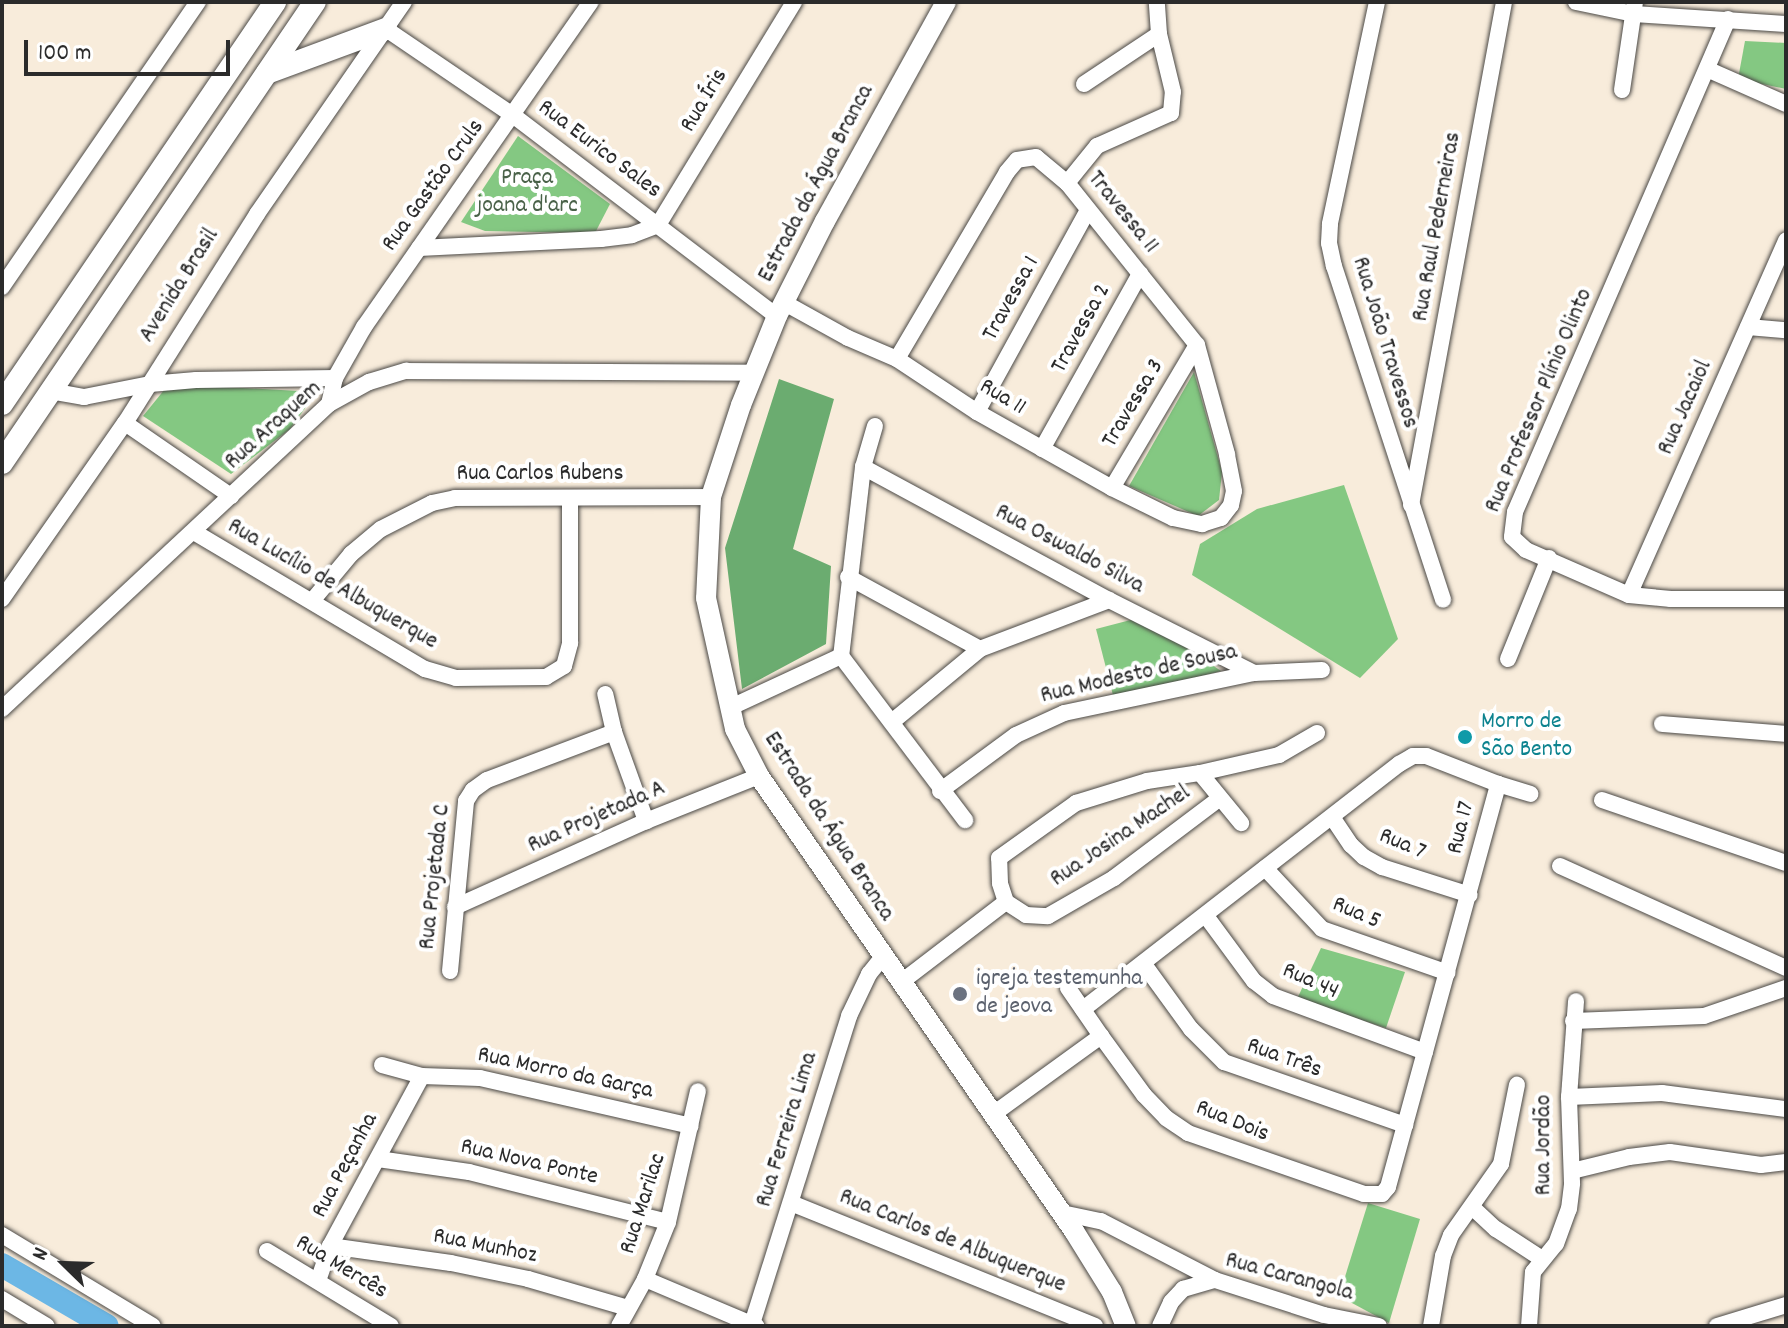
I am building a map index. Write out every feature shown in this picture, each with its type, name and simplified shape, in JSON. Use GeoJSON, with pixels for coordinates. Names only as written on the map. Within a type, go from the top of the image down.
{"type":"FeatureCollection","features":[{"type":"Feature","properties":{"kind":"highway"},"geometry":{"type":"LineString","coordinates":[[229,69],[261,2]]}},
{"type":"Feature","properties":{"kind":"highway"},"geometry":{"type":"LineString","coordinates":[[2,404],[275,2]]}},
{"type":"Feature","properties":{"kind":"highway","name":"Avenida Brasil"},"geometry":{"type":"LineString","coordinates":[[2,463],[315,2]]}},
{"type":"Feature","properties":{"kind":"highway"},"geometry":{"type":"LineString","coordinates":[[267,73],[386,29]]}},
{"type":"Feature","properties":{"kind":"highway"},"geometry":{"type":"LineString","coordinates":[[2,381],[67,307]]}},
{"type":"Feature","properties":{"kind":"main road","name":"Estrada da Água Branca"},"geometry":{"type":"LineString","coordinates":[[946,2],[780,309],[754,373],[711,497],[706,598],[729,708],[759,776],[1062,1213],[1112,1292],[1126,1326]]}},
{"type":"Feature","properties":{"kind":"street"},"geometry":{"type":"LineString","coordinates":[[2,287],[198,2]]}},
{"type":"Feature","properties":{"kind":"street","name":"Avenida Brasil"},"geometry":{"type":"LineString","coordinates":[[2,599],[125,423],[257,214],[404,2]]}},
{"type":"Feature","properties":{"kind":"street","name":"Rua Gastão Cruls"},"geometry":{"type":"LineString","coordinates":[[329,404],[335,378],[364,327],[591,2]]}},
{"type":"Feature","properties":{"kind":"street","name":"Rua Íris"},"geometry":{"type":"LineString","coordinates":[[658,225],[794,2]]}},
{"type":"Feature","properties":{"kind":"street"},"geometry":{"type":"LineString","coordinates":[[1067,183],[1097,146],[1171,113],[1173,92],[1159,34],[1157,2]]}},
{"type":"Feature","properties":{"kind":"street","name":"Rua João Travessos"},"geometry":{"type":"LineString","coordinates":[[1377,2],[1330,224],[1329,243],[1443,600]]}},
{"type":"Feature","properties":{"kind":"street","name":"Rua Raul Pederneiras"},"geometry":{"type":"LineString","coordinates":[[1411,507],[1504,2]]}},
{"type":"Feature","properties":{"kind":"street"},"geometry":{"type":"LineString","coordinates":[[1576,2],[1786,24]]}},
{"type":"Feature","properties":{"kind":"street"},"geometry":{"type":"LineString","coordinates":[[1622,90],[1634,8]]}},
{"type":"Feature","properties":{"kind":"street","name":"Rua Professor Plínio Olinto"},"geometry":{"type":"LineString","coordinates":[[1728,19],[1709,70],[1515,512],[1512,537],[1516,543],[1629,595],[1671,599],[1786,599]]}},
{"type":"Feature","properties":{"kind":"street","name":"Rua Eurico Sales"},"geometry":{"type":"LineString","coordinates":[[386,29],[514,116],[658,225],[780,309]]}},
{"type":"Feature","properties":{"kind":"street"},"geometry":{"type":"LineString","coordinates":[[1084,84],[1159,34]]}},
{"type":"Feature","properties":{"kind":"street"},"geometry":{"type":"LineString","coordinates":[[1709,70],[1786,104]]}},
{"type":"Feature","properties":{"kind":"street","name":"Travessa 11"},"geometry":{"type":"LineString","coordinates":[[897,359],[1017,160],[1036,157],[1067,183],[1197,345],[1234,491],[1231,505],[1221,518],[1202,524]]}},
{"type":"Feature","properties":{"kind":"street","name":"Travessa 1"},"geometry":{"type":"LineString","coordinates":[[977,412],[1088,210]]}},
{"type":"Feature","properties":{"kind":"street"},"geometry":{"type":"LineString","coordinates":[[419,248],[601,239],[632,235],[658,225]]}},
{"type":"Feature","properties":{"kind":"street","name":"Rua Jacaiol"},"geometry":{"type":"LineString","coordinates":[[1629,595],[1786,240]]}},
{"type":"Feature","properties":{"kind":"street","name":"Travessa 2"},"geometry":{"type":"LineString","coordinates":[[1042,449],[1140,274]]}},
{"type":"Feature","properties":{"kind":"street","name":"Rua 11"},"geometry":{"type":"LineString","coordinates":[[780,309],[897,359],[977,412],[1112,488],[1173,518],[1202,524]]}},
{"type":"Feature","properties":{"kind":"street"},"geometry":{"type":"LineString","coordinates":[[1748,327],[1786,330]]}},
{"type":"Feature","properties":{"kind":"street","name":"Travessa 3"},"geometry":{"type":"LineString","coordinates":[[1112,488],[1197,345]]}},
{"type":"Feature","properties":{"kind":"street","name":"Rua Araquem"},"geometry":{"type":"LineString","coordinates":[[2,709],[329,404],[369,382],[406,371],[754,373]]}},
{"type":"Feature","properties":{"kind":"street"},"geometry":{"type":"LineString","coordinates":[[50,391],[84,397],[150,384],[335,378]]}},
{"type":"Feature","properties":{"kind":"street"},"geometry":{"type":"LineString","coordinates":[[125,423],[231,496]]}},
{"type":"Feature","properties":{"kind":"street"},"geometry":{"type":"LineString","coordinates":[[875,426],[863,467],[841,656],[893,721],[940,791],[965,820]]}},
{"type":"Feature","properties":{"kind":"street","name":"Rua Oswaldo Silva"},"geometry":{"type":"LineString","coordinates":[[863,467],[1109,600],[1254,673]]}},
{"type":"Feature","properties":{"kind":"street","name":"Rua Carlos Rubens"},"geometry":{"type":"LineString","coordinates":[[312,601],[351,554],[381,529],[432,503],[455,498],[570,500],[711,497]]}},
{"type":"Feature","properties":{"kind":"street","name":"Rua Lucílio de Albuquerque"},"geometry":{"type":"LineString","coordinates":[[194,532],[442,675],[492,679],[546,677],[558,673],[564,666],[570,643],[570,500]]}},
{"type":"Feature","properties":{"kind":"street"},"geometry":{"type":"LineString","coordinates":[[1508,659],[1549,558]]}},
{"type":"Feature","properties":{"kind":"street"},"geometry":{"type":"LineString","coordinates":[[848,577],[980,649]]}},
{"type":"Feature","properties":{"kind":"street"},"geometry":{"type":"LineString","coordinates":[[893,721],[980,649],[1109,600]]}},
{"type":"Feature","properties":{"kind":"street"},"geometry":{"type":"LineString","coordinates":[[729,708],[841,656]]}},
{"type":"Feature","properties":{"kind":"street","name":"Rua Modesto de Sousa"},"geometry":{"type":"LineString","coordinates":[[940,791],[1016,735],[1064,713],[1254,673],[1322,670]]}},
{"type":"Feature","properties":{"kind":"street"},"geometry":{"type":"LineString","coordinates":[[605,694],[614,732],[646,821]]}},
{"type":"Feature","properties":{"kind":"street"},"geometry":{"type":"LineString","coordinates":[[1662,724],[1786,734]]}},
{"type":"Feature","properties":{"kind":"street","name":"Rua Projetada C"},"geometry":{"type":"LineString","coordinates":[[450,971],[462,817],[473,790],[487,780],[614,732]]}},
{"type":"Feature","properties":{"kind":"street"},"geometry":{"type":"LineString","coordinates":[[900,983],[1006,902],[1000,883],[999,858],[1076,803],[1147,781],[1279,755],[1317,733]]}},
{"type":"Feature","properties":{"kind":"street","name":"Rua 17"},"geometry":{"type":"LineString","coordinates":[[1083,1009],[1413,756],[1426,756],[1498,784],[1388,1187]]}},
{"type":"Feature","properties":{"kind":"street"},"geometry":{"type":"LineString","coordinates":[[1200,773],[1241,823]]}},
{"type":"Feature","properties":{"kind":"street","name":"Rua Projetada A"},"geometry":{"type":"LineString","coordinates":[[455,907],[646,821],[759,776]]}},
{"type":"Feature","properties":{"kind":"street"},"geometry":{"type":"LineString","coordinates":[[1498,784],[1530,794]]}},
{"type":"Feature","properties":{"kind":"street","name":"Rua Josina Machel"},"geometry":{"type":"LineString","coordinates":[[1006,902],[1026,915],[1048,916],[1114,878],[1219,799]]}},
{"type":"Feature","properties":{"kind":"street"},"geometry":{"type":"LineString","coordinates":[[1602,800],[1786,863]]}},
{"type":"Feature","properties":{"kind":"street","name":"Rua 7"},"geometry":{"type":"LineString","coordinates":[[1332,817],[1351,845],[1364,857],[1392,870],[1470,895]]}},
{"type":"Feature","properties":{"kind":"street"},"geometry":{"type":"LineString","coordinates":[[1560,866],[1785,965]]}},
{"type":"Feature","properties":{"kind":"street","name":"Rua 5"},"geometry":{"type":"LineString","coordinates":[[1265,868],[1322,929],[1448,973]]}},
{"type":"Feature","properties":{"kind":"street","name":"Rua 44"},"geometry":{"type":"LineString","coordinates":[[1206,916],[1254,981],[1273,996],[1425,1052]]}},
{"type":"Feature","properties":{"kind":"street","name":"Rua Ferreira Lima"},"geometry":{"type":"LineString","coordinates":[[754,1325],[849,1016],[869,974],[883,957]]}},
{"type":"Feature","properties":{"kind":"street","name":"Rua Três"},"geometry":{"type":"LineString","coordinates":[[1143,963],[1208,1050],[1224,1062],[1405,1125]]}},
{"type":"Feature","properties":{"kind":"street","name":"Rua Dois"},"geometry":{"type":"LineString","coordinates":[[1068,988],[1144,1095],[1166,1118],[1188,1133],[1364,1194],[1379,1195],[1388,1187]]}},
{"type":"Feature","properties":{"kind":"street"},"geometry":{"type":"LineString","coordinates":[[1573,1021],[1704,1016],[1786,988]]}},
{"type":"Feature","properties":{"kind":"street","name":"Rua Jordão"},"geometry":{"type":"LineString","coordinates":[[1529,1326],[1529,1283],[1542,1259],[1556,1244],[1564,1226],[1572,1171],[1569,1097],[1576,1001]]}},
{"type":"Feature","properties":{"kind":"street"},"geometry":{"type":"LineString","coordinates":[[992,1115],[1101,1036]]}},
{"type":"Feature","properties":{"kind":"street","name":"Rua Morro da Garça"},"geometry":{"type":"LineString","coordinates":[[382,1065],[422,1076],[480,1078],[691,1126]]}},
{"type":"Feature","properties":{"kind":"street","name":"Rua Peçanha"},"geometry":{"type":"LineString","coordinates":[[318,1281],[330,1246],[422,1076]]}},
{"type":"Feature","properties":{"kind":"street"},"geometry":{"type":"LineString","coordinates":[[1431,1326],[1443,1256],[1451,1235],[1501,1164],[1517,1085]]}},
{"type":"Feature","properties":{"kind":"street","name":"Rua Marilac"},"geometry":{"type":"LineString","coordinates":[[619,1326],[645,1279],[668,1222],[698,1091]]}},
{"type":"Feature","properties":{"kind":"street"},"geometry":{"type":"LineString","coordinates":[[1569,1097],[1662,1093],[1786,1109]]}},
{"type":"Feature","properties":{"kind":"street"},"geometry":{"type":"LineString","coordinates":[[1572,1171],[1629,1157],[1670,1152],[1752,1165],[1786,1162]]}},
{"type":"Feature","properties":{"kind":"street","name":"Rua Nova Ponte"},"geometry":{"type":"LineString","coordinates":[[378,1159],[469,1172],[668,1222]]}},
{"type":"Feature","properties":{"kind":"street","name":"Rua Carlos de Albuquerque"},"geometry":{"type":"LineString","coordinates":[[791,1203],[1095,1326]]}},
{"type":"Feature","properties":{"kind":"street"},"geometry":{"type":"LineString","coordinates":[[1472,1207],[1496,1229],[1542,1259]]}},
{"type":"Feature","properties":{"kind":"street"},"geometry":{"type":"LineString","coordinates":[[1062,1213],[1101,1221],[1215,1280]]}},
{"type":"Feature","properties":{"kind":"street"},"geometry":{"type":"LineString","coordinates":[[2,1235],[153,1326]]}},
{"type":"Feature","properties":{"kind":"street","name":"Rua Munhoz"},"geometry":{"type":"LineString","coordinates":[[330,1246],[513,1276],[628,1308]]}},
{"type":"Feature","properties":{"kind":"street","name":"Rua Mercês"},"geometry":{"type":"LineString","coordinates":[[267,1251],[391,1326]]}},
{"type":"Feature","properties":{"kind":"street"},"geometry":{"type":"LineString","coordinates":[[645,1279],[754,1325]]}},
{"type":"Feature","properties":{"kind":"street","name":"Rua Carangola"},"geometry":{"type":"LineString","coordinates":[[1160,1326],[1171,1302],[1183,1289],[1215,1280],[1331,1320],[1379,1326]]}},
{"type":"Feature","properties":{"kind":"street"},"geometry":{"type":"LineString","coordinates":[[2,1299],[47,1326]]}},
{"type":"Feature","properties":{"kind":"street"},"geometry":{"type":"LineString","coordinates":[[1717,1326],[1786,1305]]}},
{"type":"Feature","properties":{"kind":"green space"},"geometry":{"type":"Polygon","coordinates":[[[1745,41],[1786,43],[1786,89],[1738,79],[1745,41]]]}},
{"type":"Feature","properties":{"kind":"green space","name":"Praça joana d'arc"},"geometry":{"type":"Polygon","coordinates":[[[518,136],[610,204],[595,233],[485,231],[461,222],[518,136]]]}},
{"type":"Feature","properties":{"kind":"green space"},"geometry":{"type":"Polygon","coordinates":[[[1194,372],[1222,472],[1219,500],[1198,516],[1129,486],[1194,372]]]}},
{"type":"Feature","properties":{"kind":"green space"},"geometry":{"type":"Polygon","coordinates":[[[779,379],[834,399],[793,549],[831,566],[826,644],[742,689],[725,548],[779,379]]]}},
{"type":"Feature","properties":{"kind":"green space"},"geometry":{"type":"Polygon","coordinates":[[[169,384],[317,392],[290,429],[231,474],[143,416],[169,384]]]}},
{"type":"Feature","properties":{"kind":"green space"},"geometry":{"type":"Polygon","coordinates":[[[1344,485],[1398,639],[1360,678],[1192,575],[1200,544],[1257,509],[1344,485]]]}},
{"type":"Feature","properties":{"kind":"green space"},"geometry":{"type":"Polygon","coordinates":[[[1142,617],[1221,671],[1114,699],[1096,629],[1142,617]]]}},
{"type":"Feature","properties":{"kind":"green space"},"geometry":{"type":"Polygon","coordinates":[[[1321,948],[1405,972],[1386,1028],[1297,999],[1321,948]]]}},
{"type":"Feature","properties":{"kind":"green space"},"geometry":{"type":"Polygon","coordinates":[[[1368,1203],[1420,1219],[1389,1323],[1339,1296],[1368,1203]]]}},
{"type":"Feature","properties":{"kind":"waterway"},"geometry":{"type":"LineString","coordinates":[[2,1265],[107,1326]]}},
{"type":"Feature","properties":{"kind":"place","name":"Morro de São Bento"},"geometry":{"type":"Point","coordinates":[1465,737]}},
{"type":"Feature","properties":{"kind":"place","name":"igreja testemunha de jeova"},"geometry":{"type":"Point","coordinates":[960,994]}}]}
